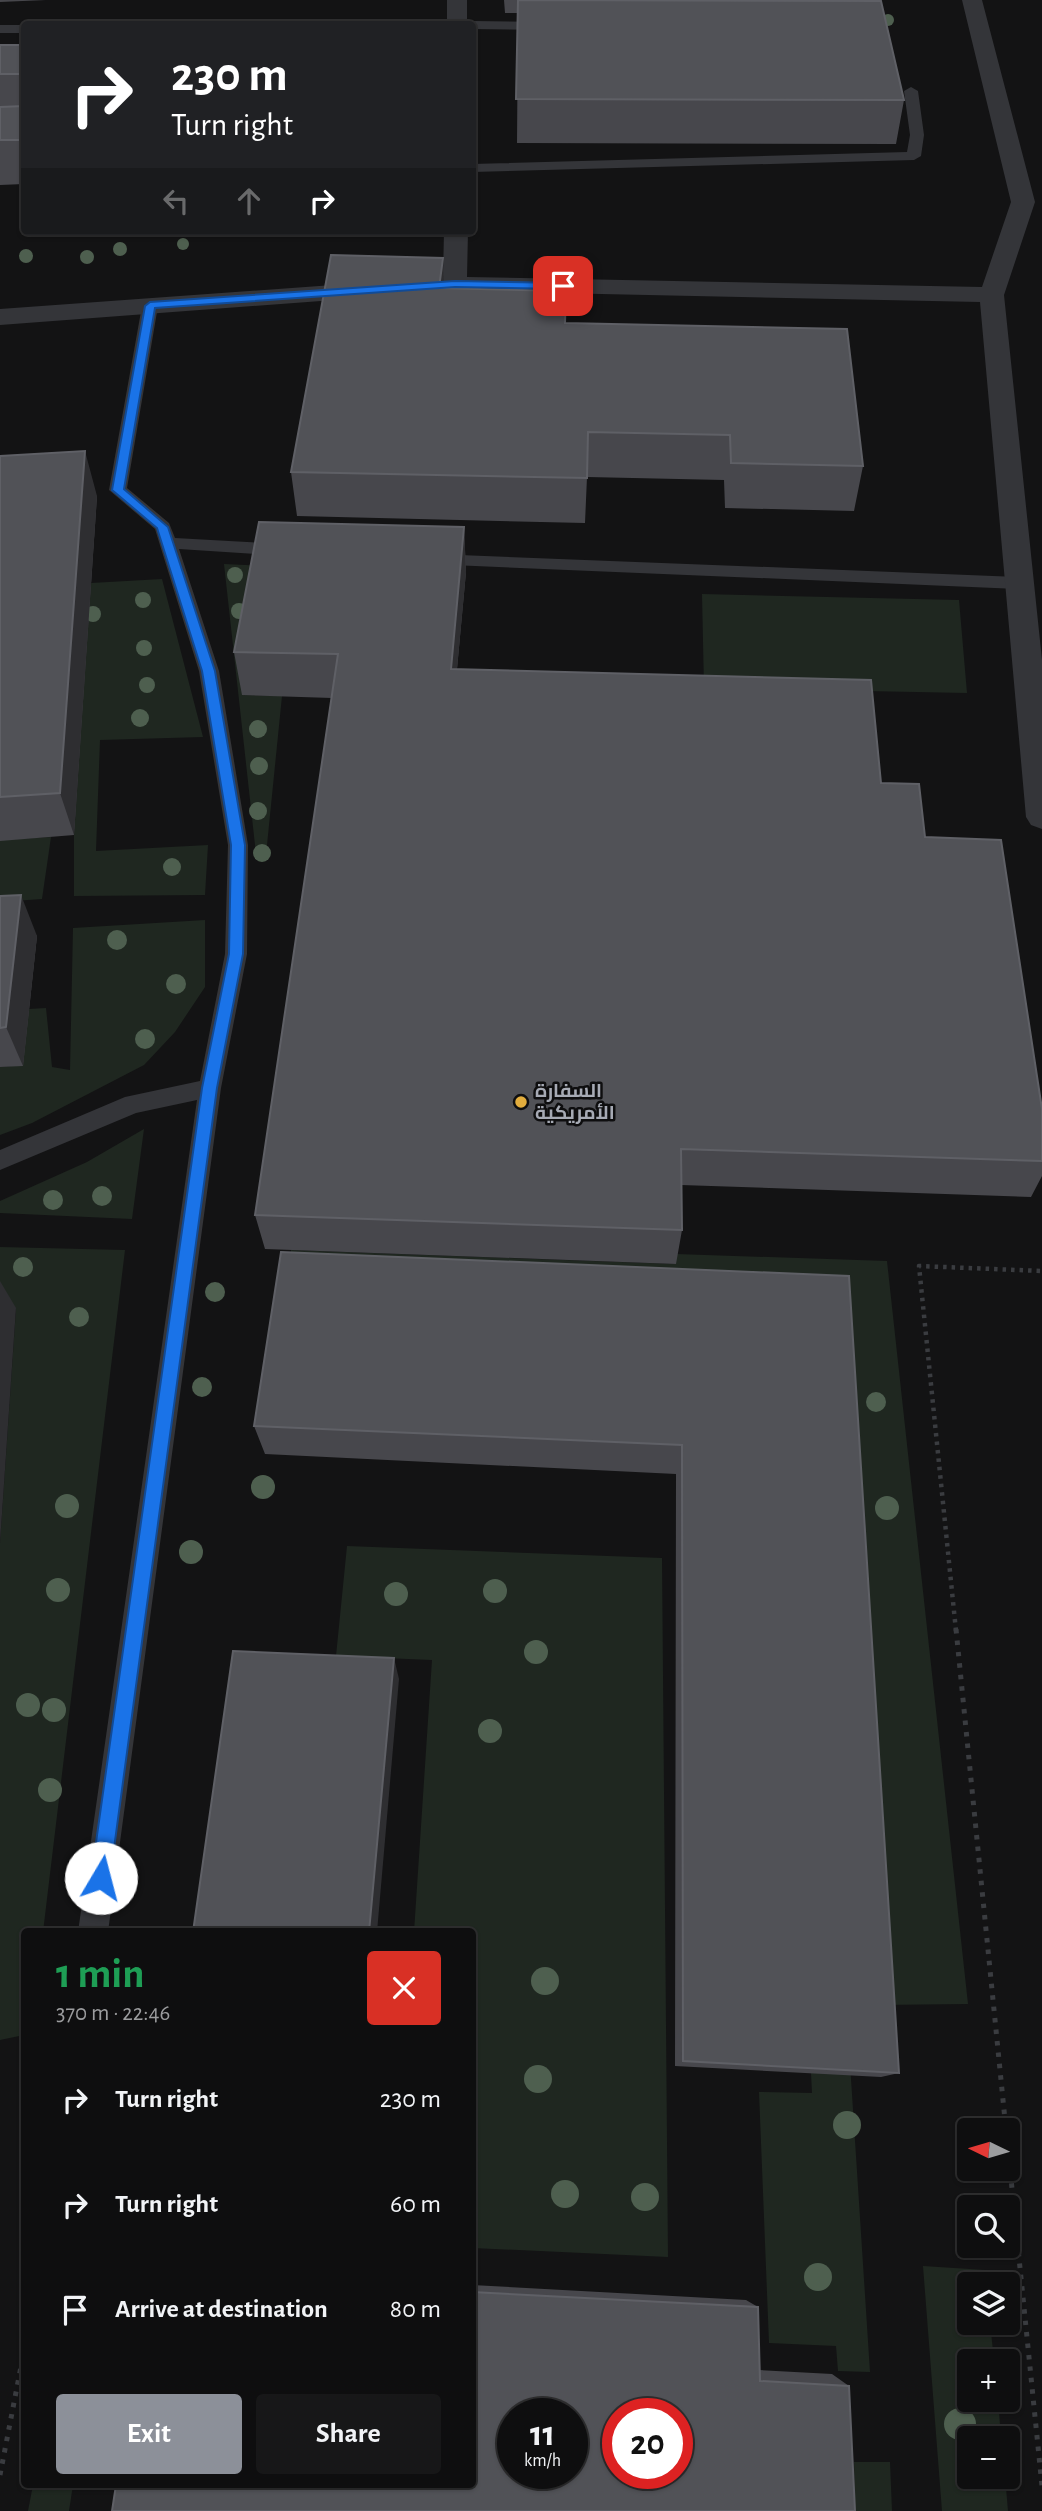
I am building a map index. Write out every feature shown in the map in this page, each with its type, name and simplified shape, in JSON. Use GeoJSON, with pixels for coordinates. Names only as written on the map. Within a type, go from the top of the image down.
{"type":"FeatureCollection","features":[{"type":"Feature","properties":{"kind":"street"},"geometry":{"type":"LineString","coordinates":[[457,0],[457,21]]}},
{"type":"Feature","properties":{"kind":"street"},"geometry":{"type":"LineString","coordinates":[[972,0],[1023,202],[992,295],[1042,817]]}},
{"type":"Feature","properties":{"kind":"street"},"geometry":{"type":"LineString","coordinates":[[455,284],[456,235]]}},
{"type":"Feature","properties":{"kind":"street"},"geometry":{"type":"LineString","coordinates":[[0,317],[455,284],[992,295]]}},
{"type":"Feature","properties":{"kind":"lane"},"geometry":{"type":"LineString","coordinates":[[476,26],[569,26]]}},
{"type":"Feature","properties":{"kind":"lane"},"geometry":{"type":"LineString","coordinates":[[0,29],[21,29]]}},
{"type":"Feature","properties":{"kind":"lane"},"geometry":{"type":"LineString","coordinates":[[476,168],[914,156],[917,135],[911,91]]}},
{"type":"Feature","properties":{"kind":"lane"},"geometry":{"type":"LineString","coordinates":[[94,1928],[209,1088],[236,954],[238,845],[208,671],[163,527],[118,490],[150,306]]}},
{"type":"Feature","properties":{"kind":"lane"},"geometry":{"type":"LineString","coordinates":[[167,542],[303,551]]}},
{"type":"Feature","properties":{"kind":"lane"},"geometry":{"type":"LineString","coordinates":[[411,559],[1020,583]]}},
{"type":"Feature","properties":{"kind":"lane"},"geometry":{"type":"LineString","coordinates":[[0,1160],[133,1104],[209,1088]]}},
{"type":"Feature","properties":{"kind":"path"},"geometry":{"type":"LineString","coordinates":[[1005,2118],[919,1266],[1042,1271]]}},
{"type":"Feature","properties":{"kind":"path"},"geometry":{"type":"LineString","coordinates":[[1011,2181],[1042,2486]]}},
{"type":"Feature","properties":{"kind":"path"},"geometry":{"type":"LineString","coordinates":[[0,2475],[21,2366]]}},
{"type":"Feature","properties":{"kind":"shaded area"},"geometry":{"type":"Polygon","coordinates":[[[224,564],[266,566],[242,695],[282,696],[266,855],[256,854],[224,564]]]}},
{"type":"Feature","properties":{"kind":"shaded area"},"geometry":{"type":"Polygon","coordinates":[[[162,579],[203,737],[100,740],[96,851],[208,845],[205,895],[74,896],[74,835],[91,583],[162,579]]]}},
{"type":"Feature","properties":{"kind":"shaded area"},"geometry":{"type":"Polygon","coordinates":[[[702,594],[959,600],[967,693],[704,688],[702,594]]]}},
{"type":"Feature","properties":{"kind":"shaded area"},"geometry":{"type":"Polygon","coordinates":[[[51,837],[42,899],[0,902],[0,840],[51,837]]]}},
{"type":"Feature","properties":{"kind":"shaded area"},"geometry":{"type":"Polygon","coordinates":[[[205,920],[205,987],[175,1032],[144,1065],[32,1123],[0,1135],[0,1067],[23,1065],[29,1009],[46,1008],[52,1067],[70,1070],[73,928],[205,920]]]}},
{"type":"Feature","properties":{"kind":"shaded area"},"geometry":{"type":"Polygon","coordinates":[[[144,1129],[132,1219],[0,1213],[0,1201],[87,1162],[144,1129]]]}},
{"type":"Feature","properties":{"kind":"shaded area"},"geometry":{"type":"Polygon","coordinates":[[[0,1247],[125,1250],[43,1928],[21,1928],[21,2036],[0,2040],[0,1543],[16,1309],[0,1310],[0,1247]]]}},
{"type":"Feature","properties":{"kind":"shaded area"},"geometry":{"type":"Polygon","coordinates":[[[291,1250],[676,1264],[676,1254],[887,1261],[968,2004],[877,2005],[837,1309],[290,1285],[291,1250]]]}},
{"type":"Feature","properties":{"kind":"shaded area"},"geometry":{"type":"Polygon","coordinates":[[[347,1546],[662,1558],[668,2257],[476,2248],[476,1928],[414,1928],[432,1660],[336,1656],[347,1546]]]}},
{"type":"Feature","properties":{"kind":"shaded area"},"geometry":{"type":"Polygon","coordinates":[[[808,2015],[847,2017],[870,2372],[838,2371],[836,2346],[769,2343],[759,2092],[812,2093],[808,2015]]]}},
{"type":"Feature","properties":{"kind":"shaded area"},"geometry":{"type":"Polygon","coordinates":[[[923,2266],[985,2270],[957,2272],[957,2335],[991,2335],[993,2349],[957,2349],[957,2412],[999,2412],[1000,2426],[957,2426],[957,2489],[1006,2489],[1008,2511],[942,2511],[923,2266]]]}},
{"type":"Feature","properties":{"kind":"shaded area"},"geometry":{"type":"Polygon","coordinates":[[[854,2462],[890,2462],[892,2511],[855,2511],[854,2462]]]}},
{"type":"Feature","properties":{"kind":"shaded area"},"geometry":{"type":"Polygon","coordinates":[[[32,2488],[73,2488],[69,2511],[28,2511],[32,2488]]]}},
{"type":"Feature","properties":{"kind":"building"},"geometry":{"type":"Polygon","coordinates":[[[518,0],[881,1],[904,100],[516,99],[518,0]]]}},
{"type":"Feature","properties":{"kind":"building"},"geometry":{"type":"Polygon","coordinates":[[[0,45],[21,45],[21,74],[0,74],[0,45]]]}},
{"type":"Feature","properties":{"kind":"building"},"geometry":{"type":"Polygon","coordinates":[[[21,106],[21,140],[0,140],[0,107],[21,106]]]}},
{"type":"Feature","properties":{"kind":"building"},"geometry":{"type":"Polygon","coordinates":[[[331,255],[443,258],[439,288],[566,291],[565,323],[847,329],[863,466],[731,463],[730,435],[588,432],[587,478],[291,472],[331,255]]]}},
{"type":"Feature","properties":{"kind":"building"},"geometry":{"type":"Polygon","coordinates":[[[85,451],[60,793],[0,797],[0,456],[85,451]]]}},
{"type":"Feature","properties":{"kind":"building"},"geometry":{"type":"Polygon","coordinates":[[[259,522],[464,527],[451,669],[871,680],[881,783],[919,784],[925,837],[1001,840],[1042,1109],[1042,1161],[681,1149],[682,1230],[255,1215],[338,654],[234,652],[259,522]]]}},
{"type":"Feature","properties":{"kind":"building"},"geometry":{"type":"Polygon","coordinates":[[[21,895],[6,1027],[0,1028],[0,896],[21,895]]]}},
{"type":"Feature","properties":{"kind":"building"},"geometry":{"type":"Polygon","coordinates":[[[281,1252],[849,1276],[899,2073],[683,2061],[682,1445],[254,1426],[281,1252]]]}},
{"type":"Feature","properties":{"kind":"building"},"geometry":{"type":"Polygon","coordinates":[[[233,1651],[394,1658],[369,1928],[194,1928],[233,1651]]]}},
{"type":"Feature","properties":{"kind":"building"},"geometry":{"type":"Polygon","coordinates":[[[476,2292],[758,2307],[760,2381],[849,2386],[855,2511],[112,2511],[116,2488],[476,2488],[476,2292]]]}},
{"type":"Feature","properties":{"kind":"place","name":"السفارة الأمريكية"},"geometry":{"type":"Point","coordinates":[521,1102]}},
{"type":"Feature","properties":{"kind":"route"},"geometry":{"type":"LineString","coordinates":[[101,1878],[209,1088],[236,954],[238,845],[208,671],[163,527],[118,490],[150,306],[455,284],[563,286]]}}]}
